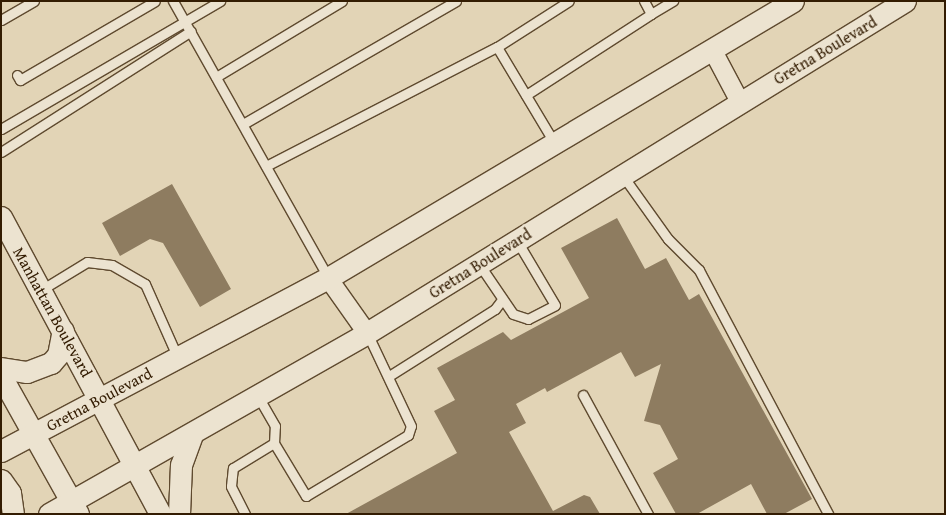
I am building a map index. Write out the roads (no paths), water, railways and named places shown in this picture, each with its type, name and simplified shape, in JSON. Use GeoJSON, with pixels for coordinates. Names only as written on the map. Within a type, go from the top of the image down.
{"type":"FeatureCollection","features":[{"type":"Feature","properties":{"kind":"street","name":"Gretna Boulevard"},"geometry":{"type":"LineString","coordinates":[[1,451],[328,278],[713,51],[793,1]]}},
{"type":"Feature","properties":{"kind":"street","name":"Gretna Boulevard"},"geometry":{"type":"LineString","coordinates":[[49,514],[75,508],[136,466],[367,333],[905,1]]}},
{"type":"Feature","properties":{"kind":"street"},"geometry":{"type":"LineString","coordinates":[[713,51],[740,102]]}},
{"type":"Feature","properties":{"kind":"street","name":"Manhattan Boulevard"},"geometry":{"type":"LineString","coordinates":[[1,217],[101,399],[160,514]]}},
{"type":"Feature","properties":{"kind":"street"},"geometry":{"type":"LineString","coordinates":[[328,278],[367,333]]}},
{"type":"Feature","properties":{"kind":"street"},"geometry":{"type":"LineString","coordinates":[[1,368],[26,372],[51,362],[58,355],[63,330]]}},
{"type":"Feature","properties":{"kind":"street"},"geometry":{"type":"LineString","coordinates":[[1,376],[75,508]]}},
{"type":"Feature","properties":{"kind":"street"},"geometry":{"type":"LineString","coordinates":[[179,514],[181,465],[192,434]]}},
{"type":"Feature","properties":{"kind":"street"},"geometry":{"type":"LineString","coordinates":[[1,480],[10,493],[13,514]]}},
{"type":"Feature","properties":{"kind":"lane"},"geometry":{"type":"LineString","coordinates":[[1,20],[34,1]]}},
{"type":"Feature","properties":{"kind":"lane"},"geometry":{"type":"LineString","coordinates":[[174,1],[328,278]]}},
{"type":"Feature","properties":{"kind":"lane"},"geometry":{"type":"LineString","coordinates":[[1,129],[220,1]]}},
{"type":"Feature","properties":{"kind":"lane"},"geometry":{"type":"LineString","coordinates":[[216,77],[342,1]]}},
{"type":"Feature","properties":{"kind":"lane"},"geometry":{"type":"LineString","coordinates":[[243,124],[456,1]]}},
{"type":"Feature","properties":{"kind":"lane"},"geometry":{"type":"LineString","coordinates":[[266,166],[497,47],[569,1]]}},
{"type":"Feature","properties":{"kind":"lane"},"geometry":{"type":"LineString","coordinates":[[644,1],[651,14]]}},
{"type":"Feature","properties":{"kind":"lane"},"geometry":{"type":"LineString","coordinates":[[526,95],[673,1]]}},
{"type":"Feature","properties":{"kind":"lane"},"geometry":{"type":"LineString","coordinates":[[17,75],[20,80],[72,46],[126,14],[149,3]]}},
{"type":"Feature","properties":{"kind":"lane"},"geometry":{"type":"LineString","coordinates":[[1,152],[191,31]]}},
{"type":"Feature","properties":{"kind":"lane"},"geometry":{"type":"LineString","coordinates":[[497,47],[555,144]]}},
{"type":"Feature","properties":{"kind":"lane"},"geometry":{"type":"LineString","coordinates":[[622,175],[668,239],[699,270],[828,514]]}},
{"type":"Feature","properties":{"kind":"lane"},"geometry":{"type":"LineString","coordinates":[[479,264],[501,301],[513,314],[528,319],[555,305],[517,240]]}},
{"type":"Feature","properties":{"kind":"lane"},"geometry":{"type":"LineString","coordinates":[[41,290],[87,262],[112,265],[145,284],[178,358]]}},
{"type":"Feature","properties":{"kind":"lane"},"geometry":{"type":"LineString","coordinates":[[389,376],[495,309],[501,301]]}},
{"type":"Feature","properties":{"kind":"lane"},"geometry":{"type":"LineString","coordinates":[[258,396],[275,426],[274,444],[306,496],[321,490],[408,435],[411,426],[367,333]]}},
{"type":"Feature","properties":{"kind":"lane"},"geometry":{"type":"LineString","coordinates":[[583,395],[648,514]]}},
{"type":"Feature","properties":{"kind":"lane"},"geometry":{"type":"LineString","coordinates":[[245,514],[231,486],[233,468],[274,444]]}}]}
